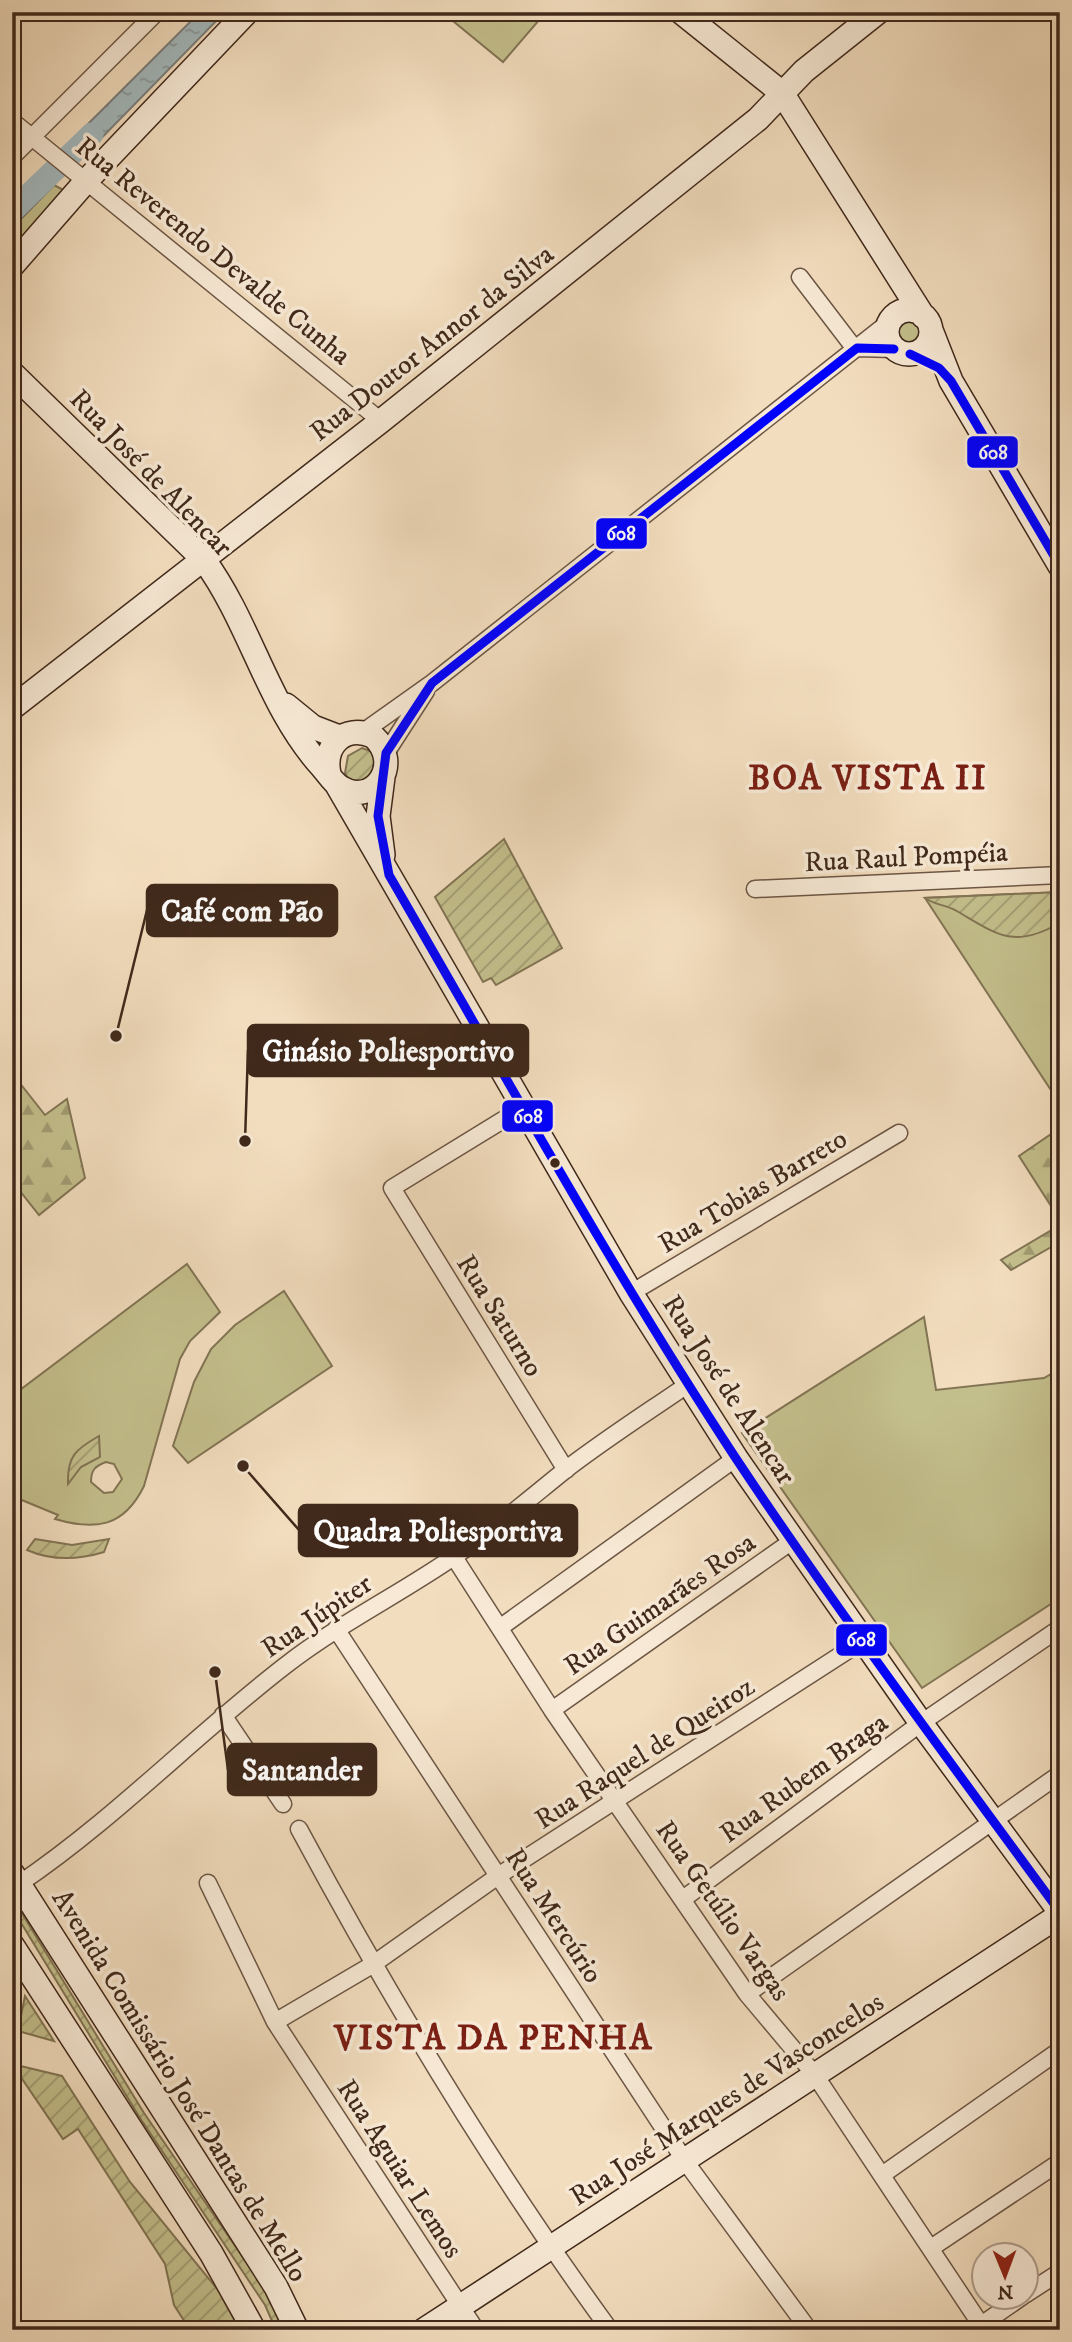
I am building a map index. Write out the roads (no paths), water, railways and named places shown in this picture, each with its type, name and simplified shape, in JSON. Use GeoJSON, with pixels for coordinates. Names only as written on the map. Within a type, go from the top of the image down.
{"type":"FeatureCollection","features":[{"type":"Feature","properties":{"kind":"street"},"geometry":{"type":"LineString","coordinates":[[12,157],[157,12]]}},
{"type":"Feature","properties":{"kind":"street"},"geometry":{"type":"LineString","coordinates":[[12,266],[82,176],[247,12]]}},
{"type":"Feature","properties":{"kind":"street"},"geometry":{"type":"LineString","coordinates":[[681,12],[782,93],[900,274],[927,323],[951,381],[1060,566]]}},
{"type":"Feature","properties":{"kind":"street","name":"Rua Doutor Annor da Silva"},"geometry":{"type":"LineString","coordinates":[[12,708],[381,421],[758,119],[804,71],[878,12]]}},
{"type":"Feature","properties":{"kind":"street","name":"Rua Reverendo Devalde Cunha"},"geometry":{"type":"LineString","coordinates":[[12,121],[381,421]]}},
{"type":"Feature","properties":{"kind":"street"},"geometry":{"type":"LineString","coordinates":[[900,274],[899,303],[891,319],[888,341],[902,352],[939,368],[951,381]]}},
{"type":"Feature","properties":{"kind":"street"},"geometry":{"type":"LineString","coordinates":[[800,277],[856,349],[902,352],[925,347],[927,323]]}},
{"type":"Feature","properties":{"kind":"street"},"geometry":{"type":"LineString","coordinates":[[363,732],[432,683],[891,319],[909,310],[927,323]]}},
{"type":"Feature","properties":{"kind":"street","name":"Rua José de Alencar"},"geometry":{"type":"LineString","coordinates":[[12,373],[204,560],[220,584],[297,736],[333,780],[631,1293],[736,1458],[921,1723],[1060,1914]]}},
{"type":"Feature","properties":{"kind":"street"},"geometry":{"type":"LineString","coordinates":[[386,753],[381,743],[363,732],[352,732],[339,737],[330,747],[326,761],[333,780],[348,791],[362,792],[374,787],[383,777],[386,753],[432,683]]}},
{"type":"Feature","properties":{"kind":"street","name":"Rua José de Alencar"},"geometry":{"type":"LineString","coordinates":[[276,696],[313,727],[339,737]]}},
{"type":"Feature","properties":{"kind":"street","name":"Rua José de Alencar"},"geometry":{"type":"LineString","coordinates":[[383,777],[379,834],[389,875]]}},
{"type":"Feature","properties":{"kind":"street","name":"Rua Raul Pompéia"},"geometry":{"type":"LineString","coordinates":[[755,890],[1060,875]]}},
{"type":"Feature","properties":{"kind":"street","name":"Rua Saturno"},"geometry":{"type":"LineString","coordinates":[[524,1107],[392,1188],[566,1470]]}},
{"type":"Feature","properties":{"kind":"street","name":"Rua Tobias Barreto"},"geometry":{"type":"LineString","coordinates":[[631,1293],[900,1133]]}},
{"type":"Feature","properties":{"kind":"street","name":"Rua Júpiter"},"geometry":{"type":"LineString","coordinates":[[16,1879],[48,1865],[158,1774],[223,1715],[337,1629],[454,1557],[566,1470],[690,1383]]}},
{"type":"Feature","properties":{"kind":"street"},"geometry":{"type":"LineString","coordinates":[[501,1627],[736,1458]]}},
{"type":"Feature","properties":{"kind":"street","name":"Rua Guimarães Rosa"},"geometry":{"type":"LineString","coordinates":[[552,1710],[795,1539]]}},
{"type":"Feature","properties":{"kind":"street","name":"Rua Getúlio Vargas"},"geometry":{"type":"LineString","coordinates":[[454,1557],[552,1710],[747,1994],[815,2075],[970,2308]]}},
{"type":"Feature","properties":{"kind":"street","name":"Rua Rubem Braga"},"geometry":{"type":"LineString","coordinates":[[683,1899],[921,1723],[1060,1628]]}},
{"type":"Feature","properties":{"kind":"street","name":"Rua Mercúrio"},"geometry":{"type":"LineString","coordinates":[[337,1629],[685,2161],[808,2330]]}},
{"type":"Feature","properties":{"kind":"street","name":"Rua Raquel de Queiroz"},"geometry":{"type":"LineString","coordinates":[[275,2022],[372,1965],[498,1876],[617,1802],[864,1640]]}},
{"type":"Feature","properties":{"kind":"street"},"geometry":{"type":"LineString","coordinates":[[223,1715],[283,1804]]}},
{"type":"Feature","properties":{"kind":"street"},"geometry":{"type":"LineString","coordinates":[[747,1994],[1060,1774]]}},
{"type":"Feature","properties":{"kind":"street"},"geometry":{"type":"LineString","coordinates":[[299,1829],[372,1965],[551,2248],[610,2330]]}},
{"type":"Feature","properties":{"kind":"street","name":"Avenida Comissário José Dantas de Mello"},"geometry":{"type":"LineString","coordinates":[[16,1879],[276,2287],[297,2330]]}},
{"type":"Feature","properties":{"kind":"street","name":"Rua Aguiar Lemos"},"geometry":{"type":"LineString","coordinates":[[208,1883],[275,2022],[476,2330]]}},
{"type":"Feature","properties":{"kind":"street","name":"Rua José Marques de Vasconcelos"},"geometry":{"type":"LineString","coordinates":[[424,2330],[1060,1914]]}},
{"type":"Feature","properties":{"kind":"street"},"geometry":{"type":"LineString","coordinates":[[12,1945],[211,2252],[254,2330]]}},
{"type":"Feature","properties":{"kind":"street"},"geometry":{"type":"LineString","coordinates":[[882,2175],[1060,2050]]}},
{"type":"Feature","properties":{"kind":"street"},"geometry":{"type":"LineString","coordinates":[[931,2248],[1060,2162]]}},
{"type":"Feature","properties":{"kind":"street"},"geometry":{"type":"LineString","coordinates":[[1040,2285],[1060,2272]]}},
{"type":"Feature","properties":{"kind":"street","name":"Rua Getúlio Vargas"},"geometry":{"type":"LineString","coordinates":[[971,2310],[981,2325],[1003,2310]]}},
{"type":"Feature","properties":{"kind":"water"},"geometry":{"type":"Polygon","coordinates":[[[200,12],[225,12],[79,161],[63,149],[200,12]]]}},
{"type":"Feature","properties":{"kind":"water"},"geometry":{"type":"Polygon","coordinates":[[[42,175],[54,185],[12,228],[12,204],[42,175]]]}},
{"type":"Feature","properties":{"kind":"waterway"},"geometry":{"type":"LineString","coordinates":[[12,211],[92,134]]}},
{"type":"Feature","properties":{"kind":"place","name":"Café com Pão"},"geometry":{"type":"Point","coordinates":[116,1036]}},
{"type":"Feature","properties":{"kind":"place","name":"Ginásio Poliesportivo"},"geometry":{"type":"Point","coordinates":[245,1141]}},
{"type":"Feature","properties":{"kind":"place","name":"Quadra Poliesportiva"},"geometry":{"type":"Point","coordinates":[243,1466]}},
{"type":"Feature","properties":{"kind":"place","name":"Santander"},"geometry":{"type":"Point","coordinates":[215,1672]}},
{"type":"Feature","properties":{"kind":"district","name":"BOA VISTA II"},"geometry":{"type":"Point","coordinates":[868,777]}},
{"type":"Feature","properties":{"kind":"district","name":"VISTA DA PENHA"},"geometry":{"type":"Point","coordinates":[494,2037]}}]}
